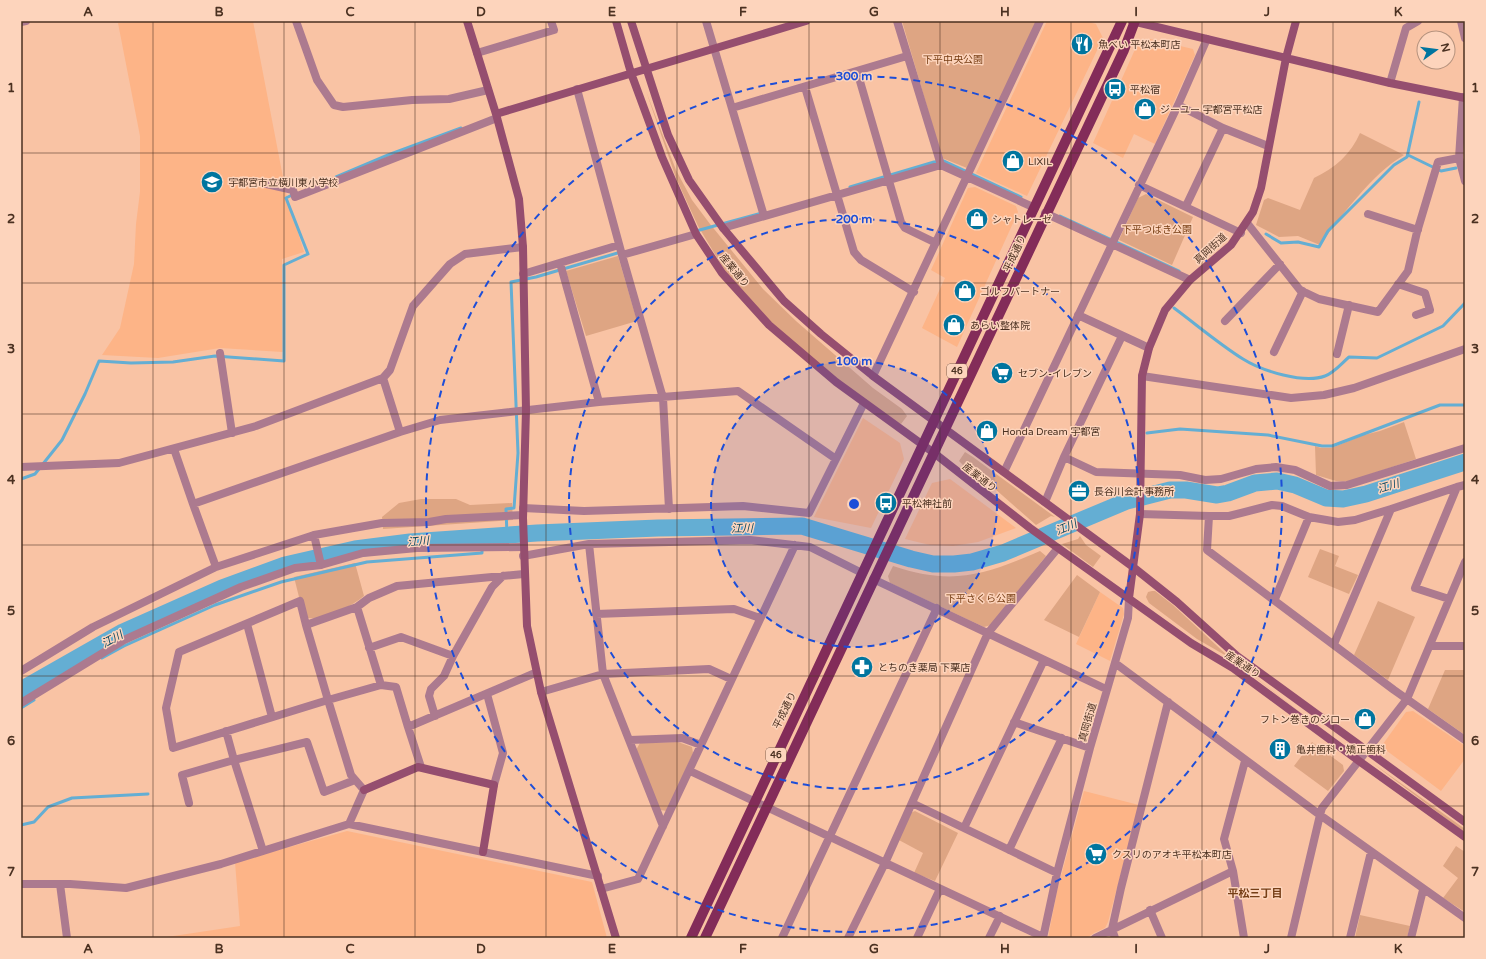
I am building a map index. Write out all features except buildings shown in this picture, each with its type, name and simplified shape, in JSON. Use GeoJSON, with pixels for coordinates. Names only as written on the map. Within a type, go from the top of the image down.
{"type":"FeatureCollection","features":[{"type":"Feature","properties":{"kind":"main road","name":"平成通り"},"geometry":{"type":"LineString","coordinates":[[691,938],[1122,21]]}},
{"type":"Feature","properties":{"kind":"main road","name":"平成通り"},"geometry":{"type":"LineString","coordinates":[[873,579],[946,429],[1046,213],[1124,50],[1134,21]]}},
{"type":"Feature","properties":{"kind":"main road","name":"46"},"geometry":{"type":"LineString","coordinates":[[705,938],[768,807],[873,579]]}},
{"type":"Feature","properties":{"kind":"street"},"geometry":{"type":"LineString","coordinates":[[21,22],[26,21]]}},
{"type":"Feature","properties":{"kind":"street"},"geometry":{"type":"LineString","coordinates":[[296,21],[318,80],[334,105],[343,107],[412,100],[449,99],[488,90]]}},
{"type":"Feature","properties":{"kind":"street"},"geometry":{"type":"LineString","coordinates":[[467,21],[519,199],[523,274],[526,410],[523,556],[527,626],[535,673],[616,938]]}},
{"type":"Feature","properties":{"kind":"street"},"geometry":{"type":"LineString","coordinates":[[477,53],[554,30],[552,21]]}},
{"type":"Feature","properties":{"kind":"street","name":"産業通り"},"geometry":{"type":"LineString","coordinates":[[616,21],[631,73],[662,158],[696,234],[722,273],[769,325],[836,382],[934,453],[1030,528],[1191,643],[1233,668],[1465,837]]}},
{"type":"Feature","properties":{"kind":"street","name":"産業通り"},"geometry":{"type":"LineString","coordinates":[[631,21],[645,69],[668,135],[689,180],[723,228],[784,301],[821,334],[873,376],[1133,567],[1177,602],[1237,656],[1465,822]]}},
{"type":"Feature","properties":{"kind":"street"},"geometry":{"type":"LineString","coordinates":[[706,21],[764,216]]}},
{"type":"Feature","properties":{"kind":"street"},"geometry":{"type":"LineString","coordinates":[[262,182],[293,190],[295,197],[496,116],[577,89],[806,21]]}},
{"type":"Feature","properties":{"kind":"street"},"geometry":{"type":"LineString","coordinates":[[897,21],[941,164]]}},
{"type":"Feature","properties":{"kind":"street"},"geometry":{"type":"LineString","coordinates":[[873,376],[914,292],[1040,21]]}},
{"type":"Feature","properties":{"kind":"street"},"geometry":{"type":"LineString","coordinates":[[1134,21],[1390,83],[1464,98],[1459,158],[1465,181]]}},
{"type":"Feature","properties":{"kind":"street","name":"真岡街道"},"geometry":{"type":"LineString","coordinates":[[1043,937],[1057,873],[1090,748],[1128,618],[1129,598],[1140,512],[1142,474],[1142,376],[1149,348],[1165,310],[1190,280],[1231,245],[1241,233],[1253,212],[1261,188],[1286,58],[1296,21]]}},
{"type":"Feature","properties":{"kind":"street"},"geometry":{"type":"LineString","coordinates":[[1390,83],[1406,28],[1418,21]]}},
{"type":"Feature","properties":{"kind":"street"},"geometry":{"type":"LineString","coordinates":[[1461,21],[1465,38]]}},
{"type":"Feature","properties":{"kind":"street"},"geometry":{"type":"LineString","coordinates":[[1004,472],[1178,105],[1207,39]]}},
{"type":"Feature","properties":{"kind":"street"},"geometry":{"type":"LineString","coordinates":[[732,108],[907,56]]}},
{"type":"Feature","properties":{"kind":"street"},"geometry":{"type":"LineString","coordinates":[[858,71],[901,222],[905,228],[936,243]]}},
{"type":"Feature","properties":{"kind":"street"},"geometry":{"type":"LineString","coordinates":[[805,87],[854,252],[861,260],[914,292]]}},
{"type":"Feature","properties":{"kind":"street"},"geometry":{"type":"LineString","coordinates":[[577,89],[619,245],[663,398],[669,508]]}},
{"type":"Feature","properties":{"kind":"street"},"geometry":{"type":"LineString","coordinates":[[1178,105],[1223,128],[1268,146]]}},
{"type":"Feature","properties":{"kind":"street"},"geometry":{"type":"LineString","coordinates":[[1186,206],[1223,128]]}},
{"type":"Feature","properties":{"kind":"street"},"geometry":{"type":"LineString","coordinates":[[1247,222],[1300,290],[1319,300],[1378,312],[1408,271],[1418,230],[1438,162],[1459,158]]}},
{"type":"Feature","properties":{"kind":"street"},"geometry":{"type":"LineString","coordinates":[[723,228],[941,164],[1034,208]]}},
{"type":"Feature","properties":{"kind":"street"},"geometry":{"type":"LineString","coordinates":[[1139,185],[1241,233]]}},
{"type":"Feature","properties":{"kind":"street"},"geometry":{"type":"LineString","coordinates":[[1046,213],[1190,280]]}},
{"type":"Feature","properties":{"kind":"street"},"geometry":{"type":"LineString","coordinates":[[1368,214],[1418,230]]}},
{"type":"Feature","properties":{"kind":"street"},"geometry":{"type":"LineString","coordinates":[[622,255],[696,234]]}},
{"type":"Feature","properties":{"kind":"street"},"geometry":{"type":"LineString","coordinates":[[523,274],[619,245]]}},
{"type":"Feature","properties":{"kind":"street"},"geometry":{"type":"LineString","coordinates":[[21,467],[119,463],[256,426],[383,378],[390,370],[413,306],[450,264],[465,254],[522,247]]}},
{"type":"Feature","properties":{"kind":"street"},"geometry":{"type":"LineString","coordinates":[[560,262],[599,402]]}},
{"type":"Feature","properties":{"kind":"street"},"geometry":{"type":"LineString","coordinates":[[1225,321],[1280,264]]}},
{"type":"Feature","properties":{"kind":"street"},"geometry":{"type":"LineString","coordinates":[[1398,284],[1425,293],[1430,310],[1416,315]]}},
{"type":"Feature","properties":{"kind":"street"},"geometry":{"type":"LineString","coordinates":[[1274,352],[1303,291]]}},
{"type":"Feature","properties":{"kind":"street"},"geometry":{"type":"LineString","coordinates":[[1337,354],[1349,305]]}},
{"type":"Feature","properties":{"kind":"street"},"geometry":{"type":"LineString","coordinates":[[1078,315],[1149,348]]}},
{"type":"Feature","properties":{"kind":"street"},"geometry":{"type":"LineString","coordinates":[[1045,502],[1064,457],[1122,336]]}},
{"type":"Feature","properties":{"kind":"street"},"geometry":{"type":"LineString","coordinates":[[1142,376],[1291,398],[1324,396],[1354,388],[1465,349]]}},
{"type":"Feature","properties":{"kind":"street"},"geometry":{"type":"LineString","coordinates":[[220,353],[232,433]]}},
{"type":"Feature","properties":{"kind":"street"},"geometry":{"type":"LineString","coordinates":[[383,378],[400,432]]}},
{"type":"Feature","properties":{"kind":"street"},"geometry":{"type":"LineString","coordinates":[[193,504],[400,432],[440,420],[599,402],[738,391],[836,459]]}},
{"type":"Feature","properties":{"kind":"street"},"geometry":{"type":"LineString","coordinates":[[21,671],[93,627],[216,567],[314,535],[382,523],[429,522],[446,519],[584,511],[742,506],[810,513],[864,403]]}},
{"type":"Feature","properties":{"kind":"street"},"geometry":{"type":"LineString","coordinates":[[1064,457],[1096,472],[1180,475],[1205,480],[1222,479],[1256,469],[1276,467],[1295,470],[1330,486],[1347,486],[1465,448]]}},
{"type":"Feature","properties":{"kind":"street"},"geometry":{"type":"LineString","coordinates":[[174,449],[216,567]]}},
{"type":"Feature","properties":{"kind":"street"},"geometry":{"type":"LineString","coordinates":[[1140,512],[1229,516],[1272,505],[1282,506],[1309,517],[1338,522],[1355,520],[1461,486]]}},
{"type":"Feature","properties":{"kind":"street"},"geometry":{"type":"LineString","coordinates":[[1449,599],[1415,588],[1461,486]]}},
{"type":"Feature","properties":{"kind":"street"},"geometry":{"type":"LineString","coordinates":[[1334,644],[1391,509]]}},
{"type":"Feature","properties":{"kind":"street"},"geometry":{"type":"LineString","coordinates":[[1208,516],[1207,550],[1275,599],[1407,699],[1465,740]]}},
{"type":"Feature","properties":{"kind":"street"},"geometry":{"type":"LineString","coordinates":[[1275,599],[1309,517]]}},
{"type":"Feature","properties":{"kind":"street"},"geometry":{"type":"LineString","coordinates":[[314,535],[321,565]]}},
{"type":"Feature","properties":{"kind":"street"},"geometry":{"type":"LineString","coordinates":[[523,556],[589,544],[750,540],[810,547],[862,573]]}},
{"type":"Feature","properties":{"kind":"street"},"geometry":{"type":"LineString","coordinates":[[589,544],[603,674],[663,826]]}},
{"type":"Feature","properties":{"kind":"street"},"geometry":{"type":"LineString","coordinates":[[21,703],[124,640],[241,587],[295,568],[321,565],[363,553],[417,548],[523,545]]}},
{"type":"Feature","properties":{"kind":"street"},"geometry":{"type":"LineString","coordinates":[[601,889],[638,879],[795,545]]}},
{"type":"Feature","properties":{"kind":"street"},"geometry":{"type":"LineString","coordinates":[[848,938],[885,863],[988,633],[1056,546]]}},
{"type":"Feature","properties":{"kind":"street"},"geometry":{"type":"LineString","coordinates":[[1290,938],[1322,808],[1407,699],[1465,562]]}},
{"type":"Feature","properties":{"kind":"street"},"geometry":{"type":"LineString","coordinates":[[306,625],[357,607],[368,598],[397,586],[524,574]]}},
{"type":"Feature","properties":{"kind":"street"},"geometry":{"type":"LineString","coordinates":[[434,716],[429,696],[431,689],[444,676],[453,656],[492,587],[503,576]]}},
{"type":"Feature","properties":{"kind":"street"},"geometry":{"type":"LineString","coordinates":[[873,579],[938,608],[1106,689]]}},
{"type":"Feature","properties":{"kind":"street"},"geometry":{"type":"LineString","coordinates":[[364,790],[351,775],[328,700],[306,625],[300,601],[179,652],[166,708],[173,748],[328,700],[381,685],[396,688],[421,767]]}},
{"type":"Feature","properties":{"kind":"street"},"geometry":{"type":"LineString","coordinates":[[357,607],[381,685]]}},
{"type":"Feature","properties":{"kind":"street"},"geometry":{"type":"LineString","coordinates":[[782,938],[938,608]]}},
{"type":"Feature","properties":{"kind":"street"},"geometry":{"type":"LineString","coordinates":[[596,614],[734,609],[760,618]]}},
{"type":"Feature","properties":{"kind":"street"},"geometry":{"type":"LineString","coordinates":[[247,624],[272,717]]}},
{"type":"Feature","properties":{"kind":"street"},"geometry":{"type":"LineString","coordinates":[[369,648],[401,637],[453,656]]}},
{"type":"Feature","properties":{"kind":"street"},"geometry":{"type":"LineString","coordinates":[[1430,646],[1465,646]]}},
{"type":"Feature","properties":{"kind":"street"},"geometry":{"type":"LineString","coordinates":[[964,828],[1044,660]]}},
{"type":"Feature","properties":{"kind":"street"},"geometry":{"type":"LineString","coordinates":[[1115,663],[1320,815],[1423,890],[1465,918]]}},
{"type":"Feature","properties":{"kind":"street"},"geometry":{"type":"LineString","coordinates":[[541,692],[603,674],[709,669],[732,679]]}},
{"type":"Feature","properties":{"kind":"street"},"geometry":{"type":"LineString","coordinates":[[408,727],[535,673]]}},
{"type":"Feature","properties":{"kind":"street"},"geometry":{"type":"LineString","coordinates":[[483,852],[494,785],[504,753],[487,694]]}},
{"type":"Feature","properties":{"kind":"street"},"geometry":{"type":"LineString","coordinates":[[1115,938],[1112,929],[1168,702]]}},
{"type":"Feature","properties":{"kind":"street"},"geometry":{"type":"LineString","coordinates":[[1014,722],[1090,748]]}},
{"type":"Feature","properties":{"kind":"street"},"geometry":{"type":"LineString","coordinates":[[226,731],[263,851]]}},
{"type":"Feature","properties":{"kind":"street"},"geometry":{"type":"LineString","coordinates":[[630,740],[682,738],[701,745]]}},
{"type":"Feature","properties":{"kind":"street"},"geometry":{"type":"LineString","coordinates":[[1009,850],[1062,738]]}},
{"type":"Feature","properties":{"kind":"street"},"geometry":{"type":"LineString","coordinates":[[188,803],[182,775],[234,760],[307,742],[324,792],[355,780]]}},
{"type":"Feature","properties":{"kind":"street"},"geometry":{"type":"LineString","coordinates":[[1244,938],[1233,870],[1224,839],[1245,760]]}},
{"type":"Feature","properties":{"kind":"street"},"geometry":{"type":"LineString","coordinates":[[349,824],[364,790],[418,766],[494,785]]}},
{"type":"Feature","properties":{"kind":"street"},"geometry":{"type":"LineString","coordinates":[[690,771],[1043,937]]}},
{"type":"Feature","properties":{"kind":"street"},"geometry":{"type":"LineString","coordinates":[[912,803],[1057,873]]}},
{"type":"Feature","properties":{"kind":"street"},"geometry":{"type":"LineString","coordinates":[[21,884],[60,884],[126,888],[221,864],[349,824],[598,876]]}},
{"type":"Feature","properties":{"kind":"street"},"geometry":{"type":"LineString","coordinates":[[1350,938],[1371,852]]}},
{"type":"Feature","properties":{"kind":"street"},"geometry":{"type":"LineString","coordinates":[[1095,938],[1233,870]]}},
{"type":"Feature","properties":{"kind":"street"},"geometry":{"type":"LineString","coordinates":[[60,884],[67,938]]}},
{"type":"Feature","properties":{"kind":"street"},"geometry":{"type":"LineString","coordinates":[[918,938],[940,889]]}},
{"type":"Feature","properties":{"kind":"street"},"geometry":{"type":"LineString","coordinates":[[1411,938],[1423,890]]}},
{"type":"Feature","properties":{"kind":"street"},"geometry":{"type":"LineString","coordinates":[[1150,910],[1162,938]]}},
{"type":"Feature","properties":{"kind":"street"},"geometry":{"type":"LineString","coordinates":[[990,938],[1000,916]]}},
{"type":"Feature","properties":{"kind":"shaded area","name":"宇都宮市立横川東小学校"},"geometry":{"type":"Polygon","coordinates":[[[163,21],[253,21],[286,193],[304,252],[282,259],[283,352],[220,348],[158,358],[102,355],[120,328],[134,264],[136,224],[140,192],[140,136],[118,23],[163,21]]]}},
{"type":"Feature","properties":{"kind":"shaded area"},"geometry":{"type":"Polygon","coordinates":[[[1047,21],[1085,21],[1096,24],[1103,38],[1027,196],[976,173],[1047,21]]]}},
{"type":"Feature","properties":{"kind":"shaded area"},"geometry":{"type":"Polygon","coordinates":[[[1150,39],[1193,49],[1195,55],[1155,144],[1134,134],[1123,158],[1093,143],[1137,45],[1150,39]]]}},
{"type":"Feature","properties":{"kind":"shaded area"},"geometry":{"type":"Polygon","coordinates":[[[975,187],[1016,206],[1018,212],[957,347],[922,328],[945,278],[931,270],[968,188],[975,187]]]}},
{"type":"Feature","properties":{"kind":"shaded area"},"geometry":{"type":"Polygon","coordinates":[[[863,418],[900,443],[904,459],[871,528],[814,517],[863,418]]]}},
{"type":"Feature","properties":{"kind":"shaded area"},"geometry":{"type":"Polygon","coordinates":[[[950,479],[1016,528],[978,542],[953,546],[930,545],[905,539],[932,483],[950,479]]]}},
{"type":"Feature","properties":{"kind":"shaded area"},"geometry":{"type":"Polygon","coordinates":[[[1100,592],[1123,608],[1124,614],[1110,661],[1076,644],[1100,592]]]}},
{"type":"Feature","properties":{"kind":"shaded area"},"geometry":{"type":"Polygon","coordinates":[[[1413,711],[1465,746],[1465,759],[1441,791],[1383,748],[1383,744],[1406,712],[1413,711]]]}},
{"type":"Feature","properties":{"kind":"shaded area"},"geometry":{"type":"Polygon","coordinates":[[[1084,791],[1139,805],[1108,922],[1105,928],[1087,938],[1048,938],[1057,891],[1084,791]]]}},
{"type":"Feature","properties":{"kind":"shaded area"},"geometry":{"type":"Polygon","coordinates":[[[347,831],[592,882],[607,938],[160,938],[240,926],[235,862],[347,831]]]}},
{"type":"Feature","properties":{"kind":"green space","name":"下平中央公園"},"geometry":{"type":"Polygon","coordinates":[[[902,21],[1037,21],[967,168],[942,158],[902,21]]]}},
{"type":"Feature","properties":{"kind":"green space"},"geometry":{"type":"Polygon","coordinates":[[[646,91],[676,170],[692,200],[710,224],[763,289],[796,321],[873,388],[902,409],[907,416],[901,424],[892,420],[848,388],[775,327],[725,271],[698,226],[676,178],[646,91]]]}},
{"type":"Feature","properties":{"kind":"green space"},"geometry":{"type":"Polygon","coordinates":[[[1360,133],[1404,155],[1392,163],[1369,184],[1320,245],[1298,236],[1279,237],[1256,225],[1264,200],[1268,198],[1300,210],[1314,178],[1329,170],[1342,160],[1360,133]]]}},
{"type":"Feature","properties":{"kind":"green space","name":"下平つばき公園"},"geometry":{"type":"Polygon","coordinates":[[[1146,194],[1193,217],[1172,265],[1119,240],[1138,198],[1146,194]]]}},
{"type":"Feature","properties":{"kind":"green space"},"geometry":{"type":"Polygon","coordinates":[[[618,256],[637,321],[586,336],[566,271],[618,256]]]}},
{"type":"Feature","properties":{"kind":"green space"},"geometry":{"type":"Polygon","coordinates":[[[1404,422],[1416,459],[1350,481],[1336,481],[1316,475],[1315,446],[1321,448],[1331,448],[1404,422]]]}},
{"type":"Feature","properties":{"kind":"green space"},"geometry":{"type":"Polygon","coordinates":[[[965,452],[1055,517],[1051,516],[1036,525],[994,488],[966,468],[959,461],[965,452]]]}},
{"type":"Feature","properties":{"kind":"green space"},"geometry":{"type":"Polygon","coordinates":[[[421,499],[456,499],[470,505],[512,503],[513,520],[383,529],[382,517],[399,503],[421,499]]]}},
{"type":"Feature","properties":{"kind":"green space"},"geometry":{"type":"Polygon","coordinates":[[[1080,536],[1086,545],[1101,556],[1093,567],[1062,544],[1078,539],[1080,536]]]}},
{"type":"Feature","properties":{"kind":"green space"},"geometry":{"type":"Polygon","coordinates":[[[1320,549],[1339,556],[1335,566],[1358,575],[1349,594],[1308,577],[1320,549]]]}},
{"type":"Feature","properties":{"kind":"green space","name":"下平さくら公園"},"geometry":{"type":"Polygon","coordinates":[[[1040,551],[1046,556],[991,625],[984,627],[890,583],[888,576],[893,566],[914,572],[934,575],[968,575],[985,572],[1040,551]]]}},
{"type":"Feature","properties":{"kind":"green space"},"geometry":{"type":"Polygon","coordinates":[[[355,563],[364,596],[336,613],[319,618],[304,617],[294,577],[355,563]]]}},
{"type":"Feature","properties":{"kind":"green space"},"geometry":{"type":"Polygon","coordinates":[[[1077,575],[1100,592],[1079,637],[1044,620],[1077,575]]]}},
{"type":"Feature","properties":{"kind":"green space"},"geometry":{"type":"Polygon","coordinates":[[[1155,591],[1173,605],[1229,657],[1345,747],[1230,658],[1197,639],[1149,603],[1146,597],[1148,592],[1155,591]]]}},
{"type":"Feature","properties":{"kind":"green space"},"geometry":{"type":"Polygon","coordinates":[[[1378,601],[1415,617],[1388,680],[1354,655],[1378,601]]]}},
{"type":"Feature","properties":{"kind":"green space"},"geometry":{"type":"Polygon","coordinates":[[[1445,670],[1465,670],[1465,735],[1428,709],[1445,670]]]}},
{"type":"Feature","properties":{"kind":"green space"},"geometry":{"type":"Polygon","coordinates":[[[678,742],[692,747],[693,753],[667,811],[660,810],[636,750],[640,743],[678,742]]]}},
{"type":"Feature","properties":{"kind":"green space"},"geometry":{"type":"Polygon","coordinates":[[[1312,742],[1343,765],[1344,771],[1328,791],[1294,766],[1312,742]]]}},
{"type":"Feature","properties":{"kind":"green space"},"geometry":{"type":"Polygon","coordinates":[[[1371,762],[1465,829],[1465,833],[1371,762]]]}},
{"type":"Feature","properties":{"kind":"green space"},"geometry":{"type":"Polygon","coordinates":[[[915,811],[958,833],[935,881],[914,873],[923,853],[897,839],[908,814],[915,811]]]}},
{"type":"Feature","properties":{"kind":"green space"},"geometry":{"type":"Polygon","coordinates":[[[1456,846],[1465,852],[1465,912],[1443,898],[1458,878],[1443,866],[1456,846]]]}},
{"type":"Feature","properties":{"kind":"green space"},"geometry":{"type":"Polygon","coordinates":[[[1360,915],[1410,926],[1407,938],[1355,938],[1360,915]]]}},
{"type":"Feature","properties":{"kind":"waterway"},"geometry":{"type":"LineString","coordinates":[[1266,234],[1281,243],[1298,242],[1319,247],[1328,231],[1394,165],[1407,157],[1419,102]]}},
{"type":"Feature","properties":{"kind":"waterway"},"geometry":{"type":"LineString","coordinates":[[336,177],[388,155],[461,128]]}},
{"type":"Feature","properties":{"kind":"waterway"},"geometry":{"type":"LineString","coordinates":[[1408,155],[1441,171],[1456,168]]}},
{"type":"Feature","properties":{"kind":"waterway"},"geometry":{"type":"LineString","coordinates":[[850,187],[934,162],[944,161],[1021,197]]}},
{"type":"Feature","properties":{"kind":"waterway"},"geometry":{"type":"LineString","coordinates":[[21,479],[35,474],[62,440],[85,394],[99,361],[131,363],[173,362],[215,356],[284,361],[284,265],[308,254],[286,198],[294,194]]}},
{"type":"Feature","properties":{"kind":"waterway"},"geometry":{"type":"LineString","coordinates":[[696,231],[762,213]]}},
{"type":"Feature","properties":{"kind":"waterway"},"geometry":{"type":"LineString","coordinates":[[1060,216],[1179,271]]}},
{"type":"Feature","properties":{"kind":"waterway"},"geometry":{"type":"LineString","coordinates":[[507,535],[506,509],[514,508],[518,453],[511,282],[536,277],[621,252]]}},
{"type":"Feature","properties":{"kind":"waterway"},"geometry":{"type":"LineString","coordinates":[[1174,308],[1225,347],[1251,364],[1283,375],[1316,378],[1328,375],[1349,357],[1377,358],[1443,326],[1465,303]]}},
{"type":"Feature","properties":{"kind":"waterway"},"geometry":{"type":"LineString","coordinates":[[1147,433],[1180,429],[1268,435],[1322,446],[1332,446],[1440,405],[1465,405]]}},
{"type":"Feature","properties":{"kind":"waterway","name":"江川"},"geometry":{"type":"LineString","coordinates":[[21,690],[123,632],[222,588],[285,565],[355,549],[410,542],[537,533],[658,528],[802,526],[911,559],[933,564],[954,564],[972,562],[1003,553],[1127,501],[1170,490],[1186,490],[1217,495],[1228,493],[1255,483],[1277,481],[1295,485],[1326,498],[1343,499],[1366,494],[1465,462]]}},
{"type":"Feature","properties":{"kind":"waterway"},"geometry":{"type":"LineString","coordinates":[[102,658],[124,646],[215,605],[281,582],[367,562],[482,553],[482,536]]}},
{"type":"Feature","properties":{"kind":"waterway"},"geometry":{"type":"LineString","coordinates":[[21,708],[34,700]]}},
{"type":"Feature","properties":{"kind":"waterway"},"geometry":{"type":"LineString","coordinates":[[21,825],[34,822],[48,807],[72,798],[148,794]]}},
{"type":"Feature","properties":{"kind":"place","name":"魚べい 平松本町店"},"geometry":{"type":"Point","coordinates":[1082,44]}},
{"type":"Feature","properties":{"kind":"place","name":"平松宿"},"geometry":{"type":"Point","coordinates":[1115,89]}},
{"type":"Feature","properties":{"kind":"place","name":"ジーユー 宇都宮平松店"},"geometry":{"type":"Point","coordinates":[1145,109]}},
{"type":"Feature","properties":{"kind":"place","name":"LIXIL"},"geometry":{"type":"Point","coordinates":[1013,161]}},
{"type":"Feature","properties":{"kind":"place","name":"宇都宮市立横川東小学校"},"geometry":{"type":"Point","coordinates":[212,182]}},
{"type":"Feature","properties":{"kind":"place","name":"シャトレーゼ"},"geometry":{"type":"Point","coordinates":[977,219]}},
{"type":"Feature","properties":{"kind":"place","name":"ゴルフパートナー"},"geometry":{"type":"Point","coordinates":[965,291]}},
{"type":"Feature","properties":{"kind":"place","name":"あらい整体院"},"geometry":{"type":"Point","coordinates":[954,325]}},
{"type":"Feature","properties":{"kind":"place","name":"セブン-イレブン"},"geometry":{"type":"Point","coordinates":[1002,373]}},
{"type":"Feature","properties":{"kind":"place","name":"Honda Dream 宇都宮"},"geometry":{"type":"Point","coordinates":[987,431]}},
{"type":"Feature","properties":{"kind":"place","name":"長谷川会計事務所"},"geometry":{"type":"Point","coordinates":[1079,491]}},
{"type":"Feature","properties":{"kind":"place","name":"平松神社前"},"geometry":{"type":"Point","coordinates":[886,503]}},
{"type":"Feature","properties":{"kind":"place","name":"とちのき薬局 下栗店"},"geometry":{"type":"Point","coordinates":[862,667]}},
{"type":"Feature","properties":{"kind":"place","name":"フトン巻きのジロー"},"geometry":{"type":"Point","coordinates":[1365,719]}},
{"type":"Feature","properties":{"kind":"place","name":"亀井歯科・矯正歯科"},"geometry":{"type":"Point","coordinates":[1280,749]}},
{"type":"Feature","properties":{"kind":"place","name":"クスリのアオキ平松本町店"},"geometry":{"type":"Point","coordinates":[1096,854]}},
{"type":"Feature","properties":{"kind":"district","name":"平松三丁目"},"geometry":{"type":"Point","coordinates":[1255,893]}}]}
